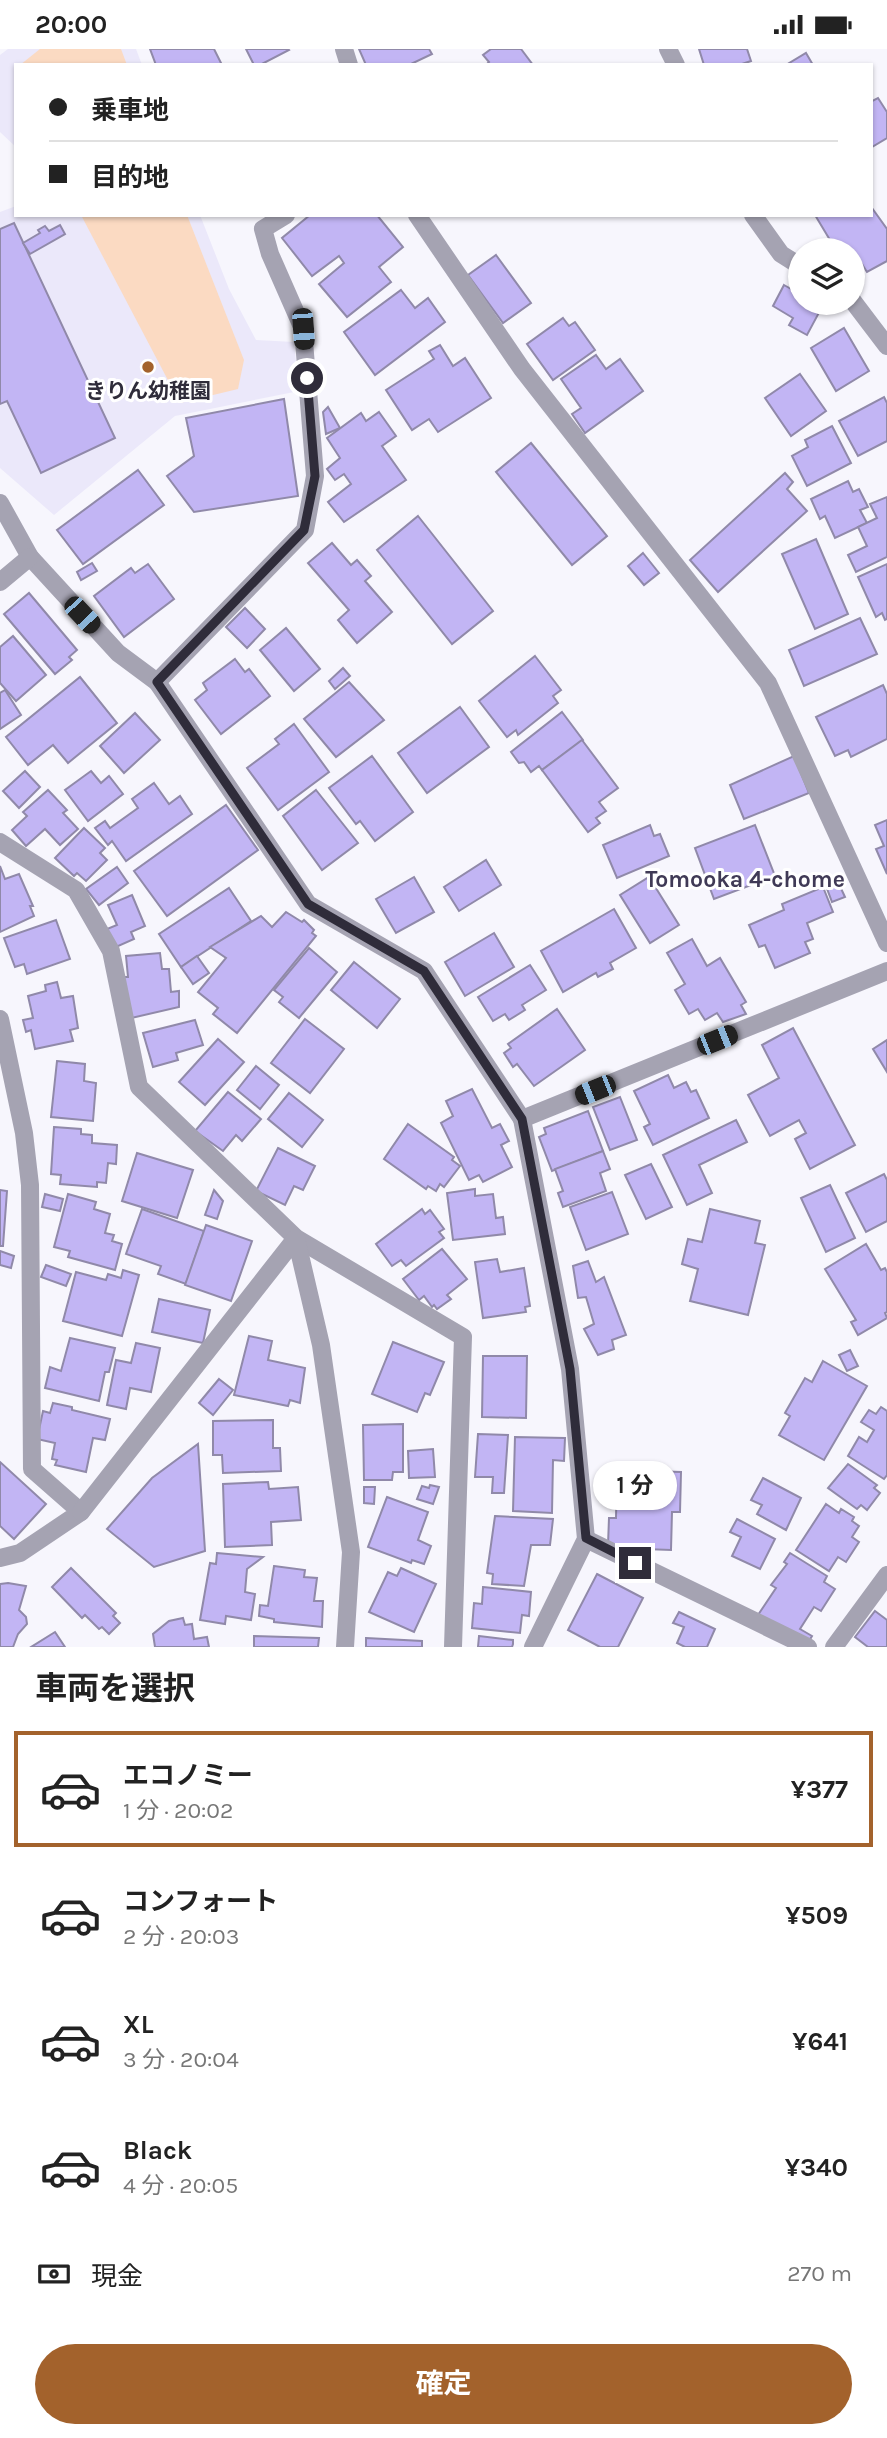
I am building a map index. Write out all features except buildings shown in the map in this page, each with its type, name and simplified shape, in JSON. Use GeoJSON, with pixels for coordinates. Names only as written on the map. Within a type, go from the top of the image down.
{"type":"FeatureCollection","features":[{"type":"Feature","properties":{"kind":"street"},"geometry":{"type":"LineString","coordinates":[[157,682],[304,530],[315,476],[303,329],[270,254],[263,229],[283,217]]}},
{"type":"Feature","properties":{"kind":"street"},"geometry":{"type":"LineString","coordinates":[[418,217],[522,369],[768,683],[887,943]]}},
{"type":"Feature","properties":{"kind":"street"},"geometry":{"type":"LineString","coordinates":[[754,217],[781,254],[788,258]]}},
{"type":"Feature","properties":{"kind":"street"},"geometry":{"type":"LineString","coordinates":[[863,315],[887,347]]}},
{"type":"Feature","properties":{"kind":"street"},"geometry":{"type":"LineString","coordinates":[[0,503],[30,557],[118,653],[157,682],[308,904],[424,971],[522,1119],[570,1369],[586,1538],[533,1647]]}},
{"type":"Feature","properties":{"kind":"street"},"geometry":{"type":"LineString","coordinates":[[0,582],[30,557]]}},
{"type":"Feature","properties":{"kind":"street"},"geometry":{"type":"LineString","coordinates":[[0,842],[76,890],[97,926],[111,951],[139,1087],[296,1238],[463,1337],[453,1647]]}},
{"type":"Feature","properties":{"kind":"street"},"geometry":{"type":"LineString","coordinates":[[522,1119],[887,971]]}},
{"type":"Feature","properties":{"kind":"street"},"geometry":{"type":"LineString","coordinates":[[0,1019],[24,1133],[30,1185],[32,1469],[81,1512]]}},
{"type":"Feature","properties":{"kind":"street"},"geometry":{"type":"LineString","coordinates":[[0,1558],[20,1553],[81,1512],[296,1238]]}},
{"type":"Feature","properties":{"kind":"street"},"geometry":{"type":"LineString","coordinates":[[296,1238],[321,1345],[351,1552],[345,1647]]}},
{"type":"Feature","properties":{"kind":"street"},"geometry":{"type":"LineString","coordinates":[[586,1538],[808,1647]]}},
{"type":"Feature","properties":{"kind":"street"},"geometry":{"type":"LineString","coordinates":[[835,1647],[887,1575]]}},
{"type":"Feature","properties":{"kind":"shaded area"},"geometry":{"type":"Polygon","coordinates":[[[8,49],[136,49],[141,63],[14,63],[14,145],[0,132],[0,55],[8,49]]]}},
{"type":"Feature","properties":{"kind":"shaded area"},"geometry":{"type":"Polygon","coordinates":[[[40,49],[121,49],[126,63],[22,63],[40,49]]]}},
{"type":"Feature","properties":{"kind":"shaded area","name":"きりん幼稚園"},"geometry":{"type":"Polygon","coordinates":[[[14,207],[14,217],[201,217],[229,289],[256,340],[294,342],[299,391],[175,416],[54,515],[0,468],[0,212],[14,207]]]}},
{"type":"Feature","properties":{"kind":"shaded area"},"geometry":{"type":"Polygon","coordinates":[[[82,217],[188,217],[244,360],[238,389],[180,403],[82,217]]]}},
{"type":"Feature","properties":{"kind":"place","name":"きりん幼稚園"},"geometry":{"type":"Point","coordinates":[148,367]}},
{"type":"Feature","properties":{"kind":"district","name":"Tomooka 4-chome"},"geometry":{"type":"Point","coordinates":[745,879]}},
{"type":"Feature","properties":{"kind":"route"},"geometry":{"type":"LineString","coordinates":[[307,378],[315,476],[304,530],[157,682],[308,904],[424,971],[522,1119],[570,1369],[586,1538],[635,1563]]}}]}
